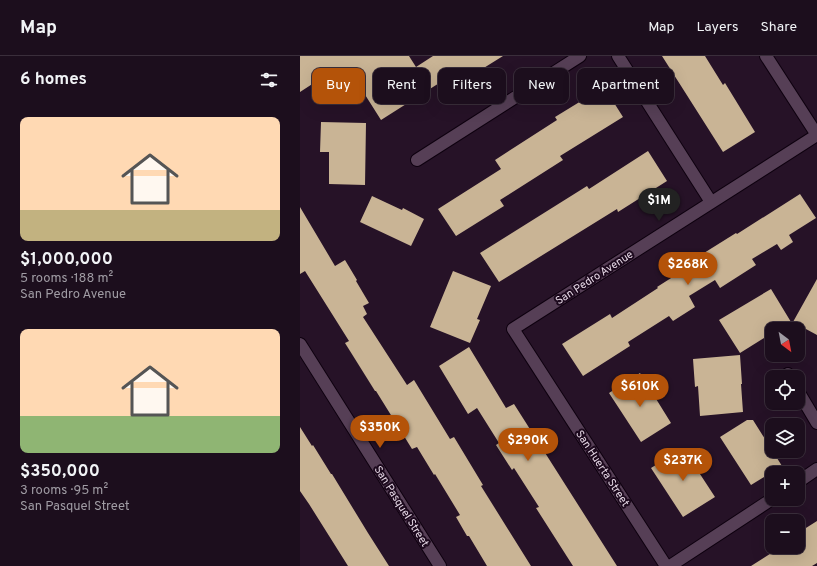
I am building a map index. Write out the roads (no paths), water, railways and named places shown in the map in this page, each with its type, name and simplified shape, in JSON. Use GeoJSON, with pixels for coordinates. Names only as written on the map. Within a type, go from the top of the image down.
{"type":"FeatureCollection","features":[{"type":"Feature","properties":{"kind":"street"},"geometry":{"type":"LineString","coordinates":[[417,160],[580,56]]}},
{"type":"Feature","properties":{"kind":"street"},"geometry":{"type":"LineString","coordinates":[[618,56],[711,202]]}},
{"type":"Feature","properties":{"kind":"street"},"geometry":{"type":"LineString","coordinates":[[766,56],[817,135]]}},
{"type":"Feature","properties":{"kind":"street","name":"San Pedro Avenue"},"geometry":{"type":"LineString","coordinates":[[513,329],[817,135]]}},
{"type":"Feature","properties":{"kind":"street","name":"San Huerta Street"},"geometry":{"type":"LineString","coordinates":[[513,329],[666,566]]}},
{"type":"Feature","properties":{"kind":"street","name":"San Pasquel Street"},"geometry":{"type":"LineString","coordinates":[[300,344],[440,566]]}},
{"type":"Feature","properties":{"kind":"street"},"geometry":{"type":"LineString","coordinates":[[805,403],[817,424]]}},
{"type":"Feature","properties":{"kind":"street"},"geometry":{"type":"LineString","coordinates":[[805,477],[817,469]]}},
{"type":"Feature","properties":{"kind":"street"},"geometry":{"type":"LineString","coordinates":[[670,566],[765,504]]}}]}
